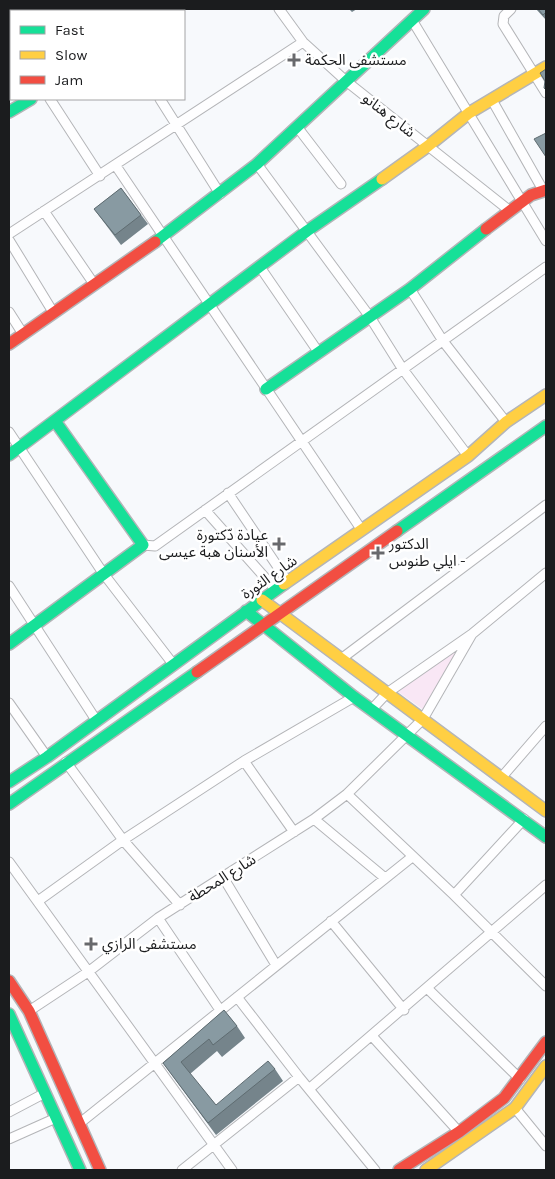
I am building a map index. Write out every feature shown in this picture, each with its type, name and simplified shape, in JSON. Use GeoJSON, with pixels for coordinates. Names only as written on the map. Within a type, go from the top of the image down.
{"type":"FeatureCollection","features":[{"type":"Feature","properties":{"kind":"main road"},"geometry":{"type":"LineString","coordinates":[[9,344],[164,236],[220,194],[298,128],[424,9]]}},
{"type":"Feature","properties":{"kind":"main road"},"geometry":{"type":"LineString","coordinates":[[9,455],[307,231],[428,146],[469,113],[546,68]]}},
{"type":"Feature","properties":{"kind":"main road"},"geometry":{"type":"LineString","coordinates":[[9,112],[28,100]]}},
{"type":"Feature","properties":{"kind":"main road"},"geometry":{"type":"LineString","coordinates":[[266,389],[410,289],[522,201],[545,190]]}},
{"type":"Feature","properties":{"kind":"main road","name":"شارع الثورة"},"geometry":{"type":"LineString","coordinates":[[9,782],[47,757],[246,611],[468,456],[506,422],[546,395]]}},
{"type":"Feature","properties":{"kind":"main road"},"geometry":{"type":"LineString","coordinates":[[9,644],[143,544],[55,421]]}},
{"type":"Feature","properties":{"kind":"main road"},"geometry":{"type":"LineString","coordinates":[[9,804],[66,762],[546,426]]}},
{"type":"Feature","properties":{"kind":"main road"},"geometry":{"type":"LineString","coordinates":[[262,600],[546,811]]}},
{"type":"Feature","properties":{"kind":"main road"},"geometry":{"type":"LineString","coordinates":[[246,611],[354,697],[524,819],[546,837]]}},
{"type":"Feature","properties":{"kind":"main road"},"geometry":{"type":"LineString","coordinates":[[9,981],[29,1011],[100,1170]]}},
{"type":"Feature","properties":{"kind":"main road"},"geometry":{"type":"LineString","coordinates":[[9,1014],[80,1170]]}},
{"type":"Feature","properties":{"kind":"main road"},"geometry":{"type":"LineString","coordinates":[[399,1170],[459,1132],[504,1098],[546,1042]]}},
{"type":"Feature","properties":{"kind":"main road"},"geometry":{"type":"LineString","coordinates":[[426,1170],[515,1108],[546,1066]]}},
{"type":"Feature","properties":{"kind":"street","name":"شارع هنانو"},"geometry":{"type":"LineString","coordinates":[[279,9],[303,42],[346,81],[510,211]]}},
{"type":"Feature","properties":{"kind":"street"},"geometry":{"type":"LineString","coordinates":[[511,9],[504,16],[503,24],[546,93]]}},
{"type":"Feature","properties":{"kind":"street"},"geometry":{"type":"LineString","coordinates":[[412,20],[546,241]]}},
{"type":"Feature","properties":{"kind":"street"},"geometry":{"type":"LineString","coordinates":[[9,234],[116,166],[303,42]]}},
{"type":"Feature","properties":{"kind":"street"},"geometry":{"type":"LineString","coordinates":[[51,100],[100,176]]}},
{"type":"Feature","properties":{"kind":"street"},"geometry":{"type":"LineString","coordinates":[[161,100],[220,194]]}},
{"type":"Feature","properties":{"kind":"street"},"geometry":{"type":"LineString","coordinates":[[492,100],[545,190]]}},
{"type":"Feature","properties":{"kind":"street"},"geometry":{"type":"LineString","coordinates":[[298,128],[341,184]]}},
{"type":"Feature","properties":{"kind":"street"},"geometry":{"type":"LineString","coordinates":[[257,164],[370,317],[402,368],[468,456]]}},
{"type":"Feature","properties":{"kind":"street"},"geometry":{"type":"LineString","coordinates":[[116,166],[208,305],[303,440],[361,530]]}},
{"type":"Feature","properties":{"kind":"street"},"geometry":{"type":"LineString","coordinates":[[44,211],[94,284]]}},
{"type":"Feature","properties":{"kind":"street"},"geometry":{"type":"LineString","coordinates":[[9,240],[54,312]]}},
{"type":"Feature","properties":{"kind":"street"},"geometry":{"type":"LineString","coordinates":[[260,266],[319,353]]}},
{"type":"Feature","properties":{"kind":"street"},"geometry":{"type":"LineString","coordinates":[[143,544],[155,546],[546,267]]}},
{"type":"Feature","properties":{"kind":"street"},"geometry":{"type":"LineString","coordinates":[[410,289],[443,341],[506,422]]}},
{"type":"Feature","properties":{"kind":"street"},"geometry":{"type":"LineString","coordinates":[[9,312],[23,334]]}},
{"type":"Feature","properties":{"kind":"street"},"geometry":{"type":"LineString","coordinates":[[9,432],[103,573],[173,664]]}},
{"type":"Feature","properties":{"kind":"street"},"geometry":{"type":"LineString","coordinates":[[228,494],[288,582]]}},
{"type":"Feature","properties":{"kind":"street"},"geometry":{"type":"LineString","coordinates":[[341,659],[546,505]]}},
{"type":"Feature","properties":{"kind":"street"},"geometry":{"type":"LineString","coordinates":[[205,510],[276,590]]}},
{"type":"Feature","properties":{"kind":"street"},"geometry":{"type":"LineString","coordinates":[[372,709],[387,693],[472,634],[546,574]]}},
{"type":"Feature","properties":{"kind":"street"},"geometry":{"type":"LineString","coordinates":[[9,586],[96,720]]}},
{"type":"Feature","properties":{"kind":"street","name":"شارع المحطة"},"geometry":{"type":"LineString","coordinates":[[29,1011],[88,972],[158,918],[314,820],[347,794],[423,719],[472,634]]}},
{"type":"Feature","properties":{"kind":"street"},"geometry":{"type":"LineString","coordinates":[[38,901],[123,840],[244,761],[354,697]]}},
{"type":"Feature","properties":{"kind":"street"},"geometry":{"type":"LineString","coordinates":[[9,702],[47,757]]}},
{"type":"Feature","properties":{"kind":"street"},"geometry":{"type":"LineString","coordinates":[[501,778],[546,726]]}},
{"type":"Feature","properties":{"kind":"street"},"geometry":{"type":"LineString","coordinates":[[244,761],[294,832]]}},
{"type":"Feature","properties":{"kind":"street"},"geometry":{"type":"LineString","coordinates":[[66,762],[123,840],[180,905]]}},
{"type":"Feature","properties":{"kind":"street"},"geometry":{"type":"LineString","coordinates":[[347,794],[454,895],[546,986]]}},
{"type":"Feature","properties":{"kind":"street"},"geometry":{"type":"LineString","coordinates":[[454,895],[524,819]]}},
{"type":"Feature","properties":{"kind":"street"},"geometry":{"type":"LineString","coordinates":[[314,820],[385,878]]}},
{"type":"Feature","properties":{"kind":"street"},"geometry":{"type":"LineString","coordinates":[[80,1123],[412,857]]}},
{"type":"Feature","properties":{"kind":"street"},"geometry":{"type":"LineString","coordinates":[[9,862],[232,1170]]}},
{"type":"Feature","properties":{"kind":"street"},"geometry":{"type":"LineString","coordinates":[[223,877],[276,966]]}},
{"type":"Feature","properties":{"kind":"street"},"geometry":{"type":"LineString","coordinates":[[309,1089],[404,1010],[546,885]]}},
{"type":"Feature","properties":{"kind":"street"},"geometry":{"type":"LineString","coordinates":[[158,918],[220,1010]]}},
{"type":"Feature","properties":{"kind":"street"},"geometry":{"type":"LineString","coordinates":[[331,921],[404,1010]]}},
{"type":"Feature","properties":{"kind":"street"},"geometry":{"type":"LineString","coordinates":[[428,989],[520,1078]]}},
{"type":"Feature","properties":{"kind":"street"},"geometry":{"type":"LineString","coordinates":[[237,997],[375,1170]]}},
{"type":"Feature","properties":{"kind":"street"},"geometry":{"type":"LineString","coordinates":[[372,1036],[459,1132]]}},
{"type":"Feature","properties":{"kind":"street"},"geometry":{"type":"LineString","coordinates":[[182,1170],[299,1077]]}},
{"type":"Feature","properties":{"kind":"street"},"geometry":{"type":"LineString","coordinates":[[9,1112],[45,1093]]}},
{"type":"Feature","properties":{"kind":"street"},"geometry":{"type":"LineString","coordinates":[[515,1108],[546,1146]]}},
{"type":"Feature","properties":{"kind":"street"},"geometry":{"type":"LineString","coordinates":[[9,1139],[56,1118]]}},
{"type":"Feature","properties":{"kind":"shaded area"},"geometry":{"type":"Polygon","coordinates":[[[9,9],[67,9],[10,10],[9,48],[9,9]]]}},
{"type":"Feature","properties":{"kind":"shaded area"},"geometry":{"type":"Polygon","coordinates":[[[464,644],[425,711],[397,691],[464,644]]]}},
{"type":"Feature","properties":{"kind":"building"},"geometry":{"type":"Polygon","coordinates":[[[538,9],[546,9],[546,12],[543,15],[538,9]]]}},
{"type":"Feature","properties":{"kind":"building"},"geometry":{"type":"Polygon","coordinates":[[[546,69],[546,90],[544,88],[545,81],[540,73],[546,69]]]}},
{"type":"Feature","properties":{"kind":"building"},"geometry":{"type":"Polygon","coordinates":[[[546,133],[546,157],[534,139],[546,133]]]}},
{"type":"Feature","properties":{"kind":"building"},"geometry":{"type":"Polygon","coordinates":[[[121,188],[141,215],[115,235],[94,209],[121,188]]]}},
{"type":"Feature","properties":{"kind":"building"},"geometry":{"type":"Polygon","coordinates":[[[224,1010],[237,1026],[213,1045],[209,1039],[181,1062],[216,1105],[268,1061],[275,1069],[208,1123],[163,1063],[224,1010]]]}},
{"type":"Feature","properties":{"kind":"traffic: fast"},"geometry":{"type":"LineString","coordinates":[[155,242],[257,164],[424,9]]}},
{"type":"Feature","properties":{"kind":"traffic: fast"},"geometry":{"type":"LineString","coordinates":[[9,112],[29,100]]}},
{"type":"Feature","properties":{"kind":"traffic: fast"},"geometry":{"type":"LineString","coordinates":[[9,455],[307,231],[382,179]]}},
{"type":"Feature","properties":{"kind":"traffic: fast"},"geometry":{"type":"LineString","coordinates":[[266,389],[410,289],[486,229]]}},
{"type":"Feature","properties":{"kind":"traffic: fast"},"geometry":{"type":"LineString","coordinates":[[9,644],[143,545],[55,421]]}},
{"type":"Feature","properties":{"kind":"traffic: fast"},"geometry":{"type":"LineString","coordinates":[[397,531],[546,426]]}},
{"type":"Feature","properties":{"kind":"traffic: fast"},"geometry":{"type":"LineString","coordinates":[[9,782],[47,757],[284,584]]}},
{"type":"Feature","properties":{"kind":"traffic: fast"},"geometry":{"type":"LineString","coordinates":[[246,611],[354,697],[546,837]]}},
{"type":"Feature","properties":{"kind":"traffic: fast"},"geometry":{"type":"LineString","coordinates":[[9,804],[197,672]]}},
{"type":"Feature","properties":{"kind":"traffic: fast"},"geometry":{"type":"LineString","coordinates":[[9,1014],[80,1170]]}},
{"type":"Feature","properties":{"kind":"traffic: slow"},"geometry":{"type":"LineString","coordinates":[[382,179],[428,146],[469,113],[546,67]]}},
{"type":"Feature","properties":{"kind":"traffic: slow"},"geometry":{"type":"LineString","coordinates":[[284,584],[468,456],[506,422],[546,395]]}},
{"type":"Feature","properties":{"kind":"traffic: slow"},"geometry":{"type":"LineString","coordinates":[[262,600],[546,811]]}},
{"type":"Feature","properties":{"kind":"traffic: slow"},"geometry":{"type":"LineString","coordinates":[[426,1170],[515,1108],[546,1066]]}},
{"type":"Feature","properties":{"kind":"traffic: jam"},"geometry":{"type":"LineString","coordinates":[[486,229],[531,195],[546,190]]}},
{"type":"Feature","properties":{"kind":"traffic: jam"},"geometry":{"type":"LineString","coordinates":[[9,344],[155,242]]}},
{"type":"Feature","properties":{"kind":"traffic: jam"},"geometry":{"type":"LineString","coordinates":[[197,672],[397,531]]}},
{"type":"Feature","properties":{"kind":"traffic: jam"},"geometry":{"type":"LineString","coordinates":[[9,981],[29,1011],[100,1170]]}},
{"type":"Feature","properties":{"kind":"traffic: jam"},"geometry":{"type":"LineString","coordinates":[[399,1170],[459,1132],[504,1098],[546,1042]]}},
{"type":"Feature","properties":{"kind":"place","name":"مستشفى الحكمة"},"geometry":{"type":"Point","coordinates":[294,60]}},
{"type":"Feature","properties":{"kind":"place","name":"عيادة دّكتورة الأسنان هبة عيسى"},"geometry":{"type":"Point","coordinates":[279,544]}},
{"type":"Feature","properties":{"kind":"place","name":"الدكتور ايلي طنوس -"},"geometry":{"type":"Point","coordinates":[378,553]}},
{"type":"Feature","properties":{"kind":"place","name":"مستشفى الرازي"},"geometry":{"type":"Point","coordinates":[91,944]}}]}
